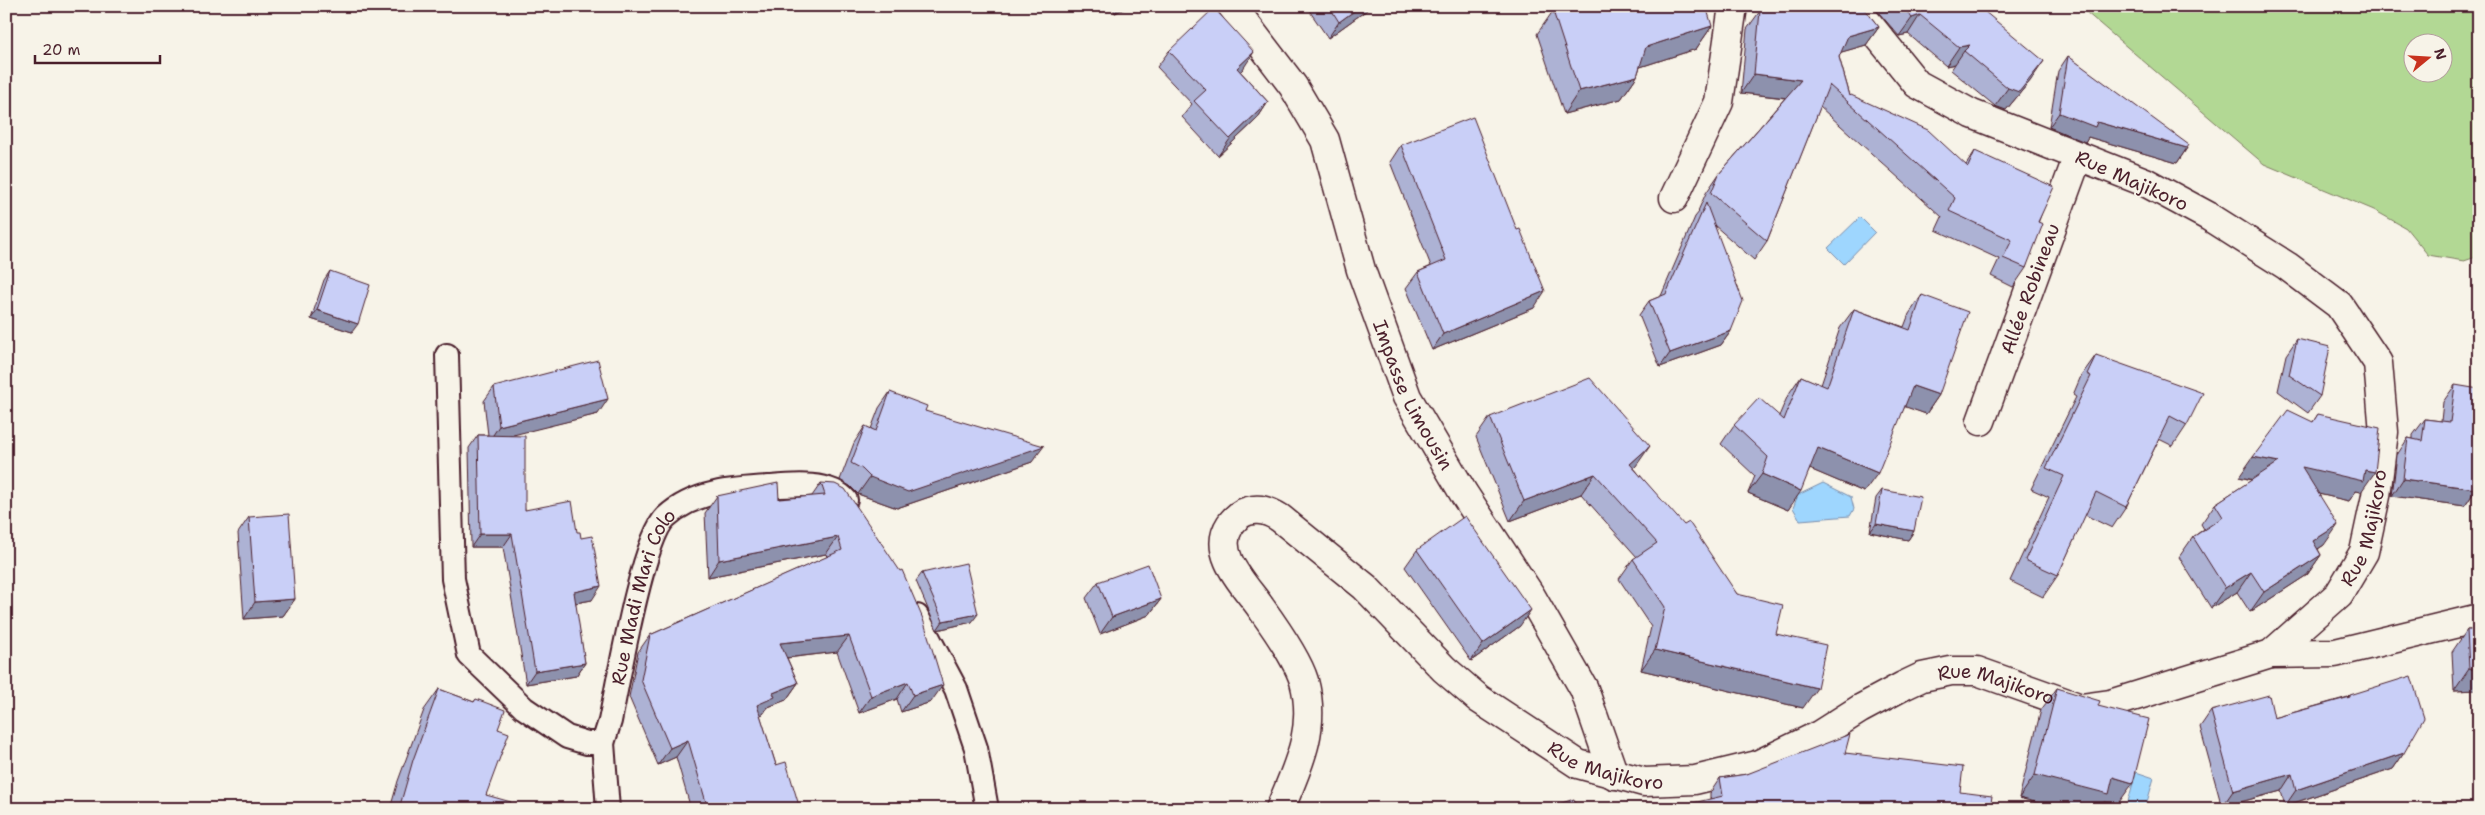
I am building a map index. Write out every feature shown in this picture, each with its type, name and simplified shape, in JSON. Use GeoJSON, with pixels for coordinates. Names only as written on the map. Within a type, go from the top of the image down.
{"type":"FeatureCollection","features":[{"type":"Feature","properties":{"kind":"street","name":"Impasse Limousin"},"geometry":{"type":"LineString","coordinates":[[1232,6],[1293,86],[1325,140],[1360,270],[1407,398],[1464,494],[1532,596],[1584,689],[1614,775]]}},
{"type":"Feature","properties":{"kind":"street"},"geometry":{"type":"LineString","coordinates":[[1674,198],[1719,102],[1733,6]]}},
{"type":"Feature","properties":{"kind":"street","name":"Rue Majikoro"},"geometry":{"type":"LineString","coordinates":[[1280,809],[1306,744],[1309,711],[1304,680],[1262,608],[1236,576],[1227,557],[1224,543],[1227,530],[1234,519],[1244,512],[1257,509],[1270,512],[1280,518],[1366,587],[1444,669],[1479,699],[1578,764],[1644,782],[1694,780],[1757,765],[1819,735],[1860,709],[1903,686],[1922,677],[1951,671],[1977,671],[2081,708],[2110,704],[2270,654],[2340,594],[2364,552],[2376,496],[2384,432],[2378,363],[2339,305],[2287,266],[2208,216],[2145,182],[1972,114],[1917,84],[1854,6]]}},
{"type":"Feature","properties":{"kind":"street","name":"Allée Robineau"},"geometry":{"type":"LineString","coordinates":[[1981,421],[2078,156]]}},
{"type":"Feature","properties":{"kind":"street"},"geometry":{"type":"LineString","coordinates":[[2270,654],[2335,653],[2479,618]]}},
{"type":"Feature","properties":{"kind":"lane"},"geometry":{"type":"LineString","coordinates":[[447,355],[453,579],[469,655],[524,708],[567,737],[588,744],[603,743],[608,809]]}},
{"type":"Feature","properties":{"kind":"lane","name":"Rue Madi Mari Colo"},"geometry":{"type":"LineString","coordinates":[[603,743],[610,721],[648,551],[664,518],[687,502],[728,490],[784,485],[827,488],[844,497],[860,517]]}},
{"type":"Feature","properties":{"kind":"lane"},"geometry":{"type":"LineString","coordinates":[[909,598],[924,633],[956,689],[976,748],[987,809]]}},
{"type":"Feature","properties":{"kind":"green space"},"geometry":{"type":"Polygon","coordinates":[[[2079,6],[2479,6],[2479,256],[2464,261],[2428,255],[2406,228],[2374,210],[2264,164],[2079,6]]]}},
{"type":"Feature","properties":{"kind":"water"},"geometry":{"type":"Polygon","coordinates":[[[1860,217],[1875,232],[1844,264],[1828,248],[1860,217]]]}},
{"type":"Feature","properties":{"kind":"water"},"geometry":{"type":"Polygon","coordinates":[[[1823,483],[1851,497],[1854,509],[1850,516],[1800,520],[1793,508],[1798,495],[1823,483]]]}},
{"type":"Feature","properties":{"kind":"water"},"geometry":{"type":"Polygon","coordinates":[[[2136,772],[2154,778],[2145,809],[2126,809],[2136,772]]]}},
{"type":"Feature","properties":{"kind":"building"},"geometry":{"type":"Polygon","coordinates":[[[1329,6],[1361,6],[1339,22],[1329,6]]]}},
{"type":"Feature","properties":{"kind":"building"},"geometry":{"type":"Polygon","coordinates":[[[1568,6],[1706,6],[1712,26],[1646,47],[1637,76],[1579,91],[1553,11],[1568,6]]]}},
{"type":"Feature","properties":{"kind":"building"},"geometry":{"type":"Polygon","coordinates":[[[1784,6],[1862,6],[1879,27],[1848,36],[1839,57],[1850,96],[1928,130],[1968,167],[1975,151],[2054,187],[2038,222],[2043,224],[2026,268],[2003,258],[2012,240],[1949,211],[1955,198],[1829,85],[1767,241],[1711,193],[1719,174],[1801,80],[1754,74],[1760,11],[1784,6]]]}},
{"type":"Feature","properties":{"kind":"building"},"geometry":{"type":"Polygon","coordinates":[[[1902,6],[1988,6],[1984,11],[2044,61],[2019,92],[2008,88],[1964,51],[1970,45],[1959,47],[1920,15],[1912,18],[1902,6]]]}},
{"type":"Feature","properties":{"kind":"building"},"geometry":{"type":"Polygon","coordinates":[[[1214,8],[1254,52],[1237,68],[1268,102],[1230,139],[1194,101],[1206,90],[1169,51],[1214,8]]]}},
{"type":"Feature","properties":{"kind":"building"},"geometry":{"type":"Polygon","coordinates":[[[2068,56],[2189,145],[2187,148],[2097,122],[2095,127],[2059,113],[2068,56]]]}},
{"type":"Feature","properties":{"kind":"building"},"geometry":{"type":"Polygon","coordinates":[[[1473,117],[1517,230],[1520,229],[1545,291],[1443,334],[1418,272],[1446,260],[1401,145],[1473,117]]]}},
{"type":"Feature","properties":{"kind":"building"},"geometry":{"type":"Polygon","coordinates":[[[1706,203],[1743,301],[1731,331],[1670,353],[1649,301],[1666,294],[1706,203]]]}},
{"type":"Feature","properties":{"kind":"building"},"geometry":{"type":"Polygon","coordinates":[[[330,271],[370,285],[358,324],[317,310],[330,271]]]}},
{"type":"Feature","properties":{"kind":"building"},"geometry":{"type":"Polygon","coordinates":[[[1922,295],[1968,312],[1939,395],[1913,386],[1878,473],[1818,448],[1801,491],[1762,474],[1768,457],[1734,425],[1759,398],[1784,420],[1801,376],[1827,387],[1854,309],[1910,330],[1922,295]]]}},
{"type":"Feature","properties":{"kind":"building"},"geometry":{"type":"Polygon","coordinates":[[[2297,339],[2330,347],[2320,396],[2289,375],[2297,339]]]}},
{"type":"Feature","properties":{"kind":"building"},"geometry":{"type":"Polygon","coordinates":[[[2096,355],[2203,393],[2187,425],[2170,416],[2126,507],[2096,492],[2058,575],[2025,560],[2064,476],[2046,468],[2091,376],[2087,374],[2096,355]]]}},
{"type":"Feature","properties":{"kind":"building"},"geometry":{"type":"Polygon","coordinates":[[[598,360],[608,399],[499,426],[494,387],[598,360]]]}},
{"type":"Feature","properties":{"kind":"building"},"geometry":{"type":"Polygon","coordinates":[[[1590,378],[1650,446],[1630,464],[1684,525],[1689,522],[1737,594],[1783,605],[1776,634],[1826,645],[1817,688],[1655,650],[1665,607],[1633,559],[1657,543],[1595,474],[1524,501],[1490,417],[1590,378]]]}},
{"type":"Feature","properties":{"kind":"building"},"geometry":{"type":"Polygon","coordinates":[[[2455,385],[2479,389],[2479,471],[2476,489],[2403,479],[2408,438],[2422,441],[2425,419],[2450,422],[2455,385]]]}},
{"type":"Feature","properties":{"kind":"building"},"geometry":{"type":"Polygon","coordinates":[[[890,392],[927,406],[925,411],[1044,446],[908,492],[870,477],[862,469],[851,463],[865,426],[876,431],[890,392]]]}},
{"type":"Feature","properties":{"kind":"building"},"geometry":{"type":"Polygon","coordinates":[[[2288,410],[2313,422],[2318,414],[2380,428],[2375,472],[2365,470],[2363,481],[2302,467],[2338,525],[2313,541],[2321,555],[2264,592],[2251,572],[2225,588],[2193,537],[2223,517],[2215,504],[2279,462],[2253,457],[2288,410]]]}},
{"type":"Feature","properties":{"kind":"building"},"geometry":{"type":"Polygon","coordinates":[[[478,435],[525,436],[525,510],[572,501],[577,532],[580,532],[581,538],[592,536],[601,586],[574,592],[585,663],[535,671],[512,534],[480,534],[478,435]]]}},
{"type":"Feature","properties":{"kind":"building"},"geometry":{"type":"Polygon","coordinates":[[[778,483],[779,499],[825,495],[821,483],[835,484],[845,489],[900,571],[902,570],[923,619],[943,685],[913,695],[908,682],[871,696],[849,636],[780,643],[798,683],[773,693],[775,697],[757,705],[776,765],[786,762],[800,809],[708,809],[688,740],[670,748],[641,680],[650,635],[842,550],[838,537],[719,560],[717,496],[778,483]]]}},
{"type":"Feature","properties":{"kind":"building"},"geometry":{"type":"Polygon","coordinates":[[[1882,490],[1921,497],[1914,531],[1876,524],[1882,490]]]}},
{"type":"Feature","properties":{"kind":"building"},"geometry":{"type":"Polygon","coordinates":[[[289,514],[295,599],[255,602],[249,517],[289,514]]]}},
{"type":"Feature","properties":{"kind":"building"},"geometry":{"type":"Polygon","coordinates":[[[1465,516],[1531,610],[1483,644],[1417,550],[1465,516]]]}},
{"type":"Feature","properties":{"kind":"building"},"geometry":{"type":"Polygon","coordinates":[[[966,563],[978,614],[943,621],[922,573],[966,563]]]}},
{"type":"Feature","properties":{"kind":"building"},"geometry":{"type":"Polygon","coordinates":[[[1148,564],[1161,599],[1112,617],[1098,582],[1148,564]]]}},
{"type":"Feature","properties":{"kind":"building"},"geometry":{"type":"Polygon","coordinates":[[[2467,630],[2479,630],[2479,669],[2469,669],[2467,630]]]}},
{"type":"Feature","properties":{"kind":"building"},"geometry":{"type":"Polygon","coordinates":[[[2411,676],[2424,718],[2404,753],[2296,790],[2292,774],[2233,791],[2211,711],[2269,695],[2274,718],[2350,697],[2350,695],[2411,676]]]}},
{"type":"Feature","properties":{"kind":"building"},"geometry":{"type":"Polygon","coordinates":[[[2057,688],[2100,701],[2098,706],[2149,719],[2133,783],[2113,777],[2109,794],[2035,775],[2057,688]]]}},
{"type":"Feature","properties":{"kind":"building"},"geometry":{"type":"Polygon","coordinates":[[[439,689],[474,702],[476,699],[505,710],[498,729],[509,733],[486,795],[511,802],[509,809],[399,809],[413,760],[439,689]]]}},
{"type":"Feature","properties":{"kind":"building"},"geometry":{"type":"Polygon","coordinates":[[[1850,734],[1845,753],[1963,767],[1960,792],[1992,796],[1990,809],[1667,809],[1723,796],[1720,778],[1747,774],[1850,734]]]}},
{"type":"Feature","properties":{"kind":"building"},"geometry":{"type":"Polygon","coordinates":[[[1574,799],[1577,809],[1544,809],[1574,799]]]}}]}
